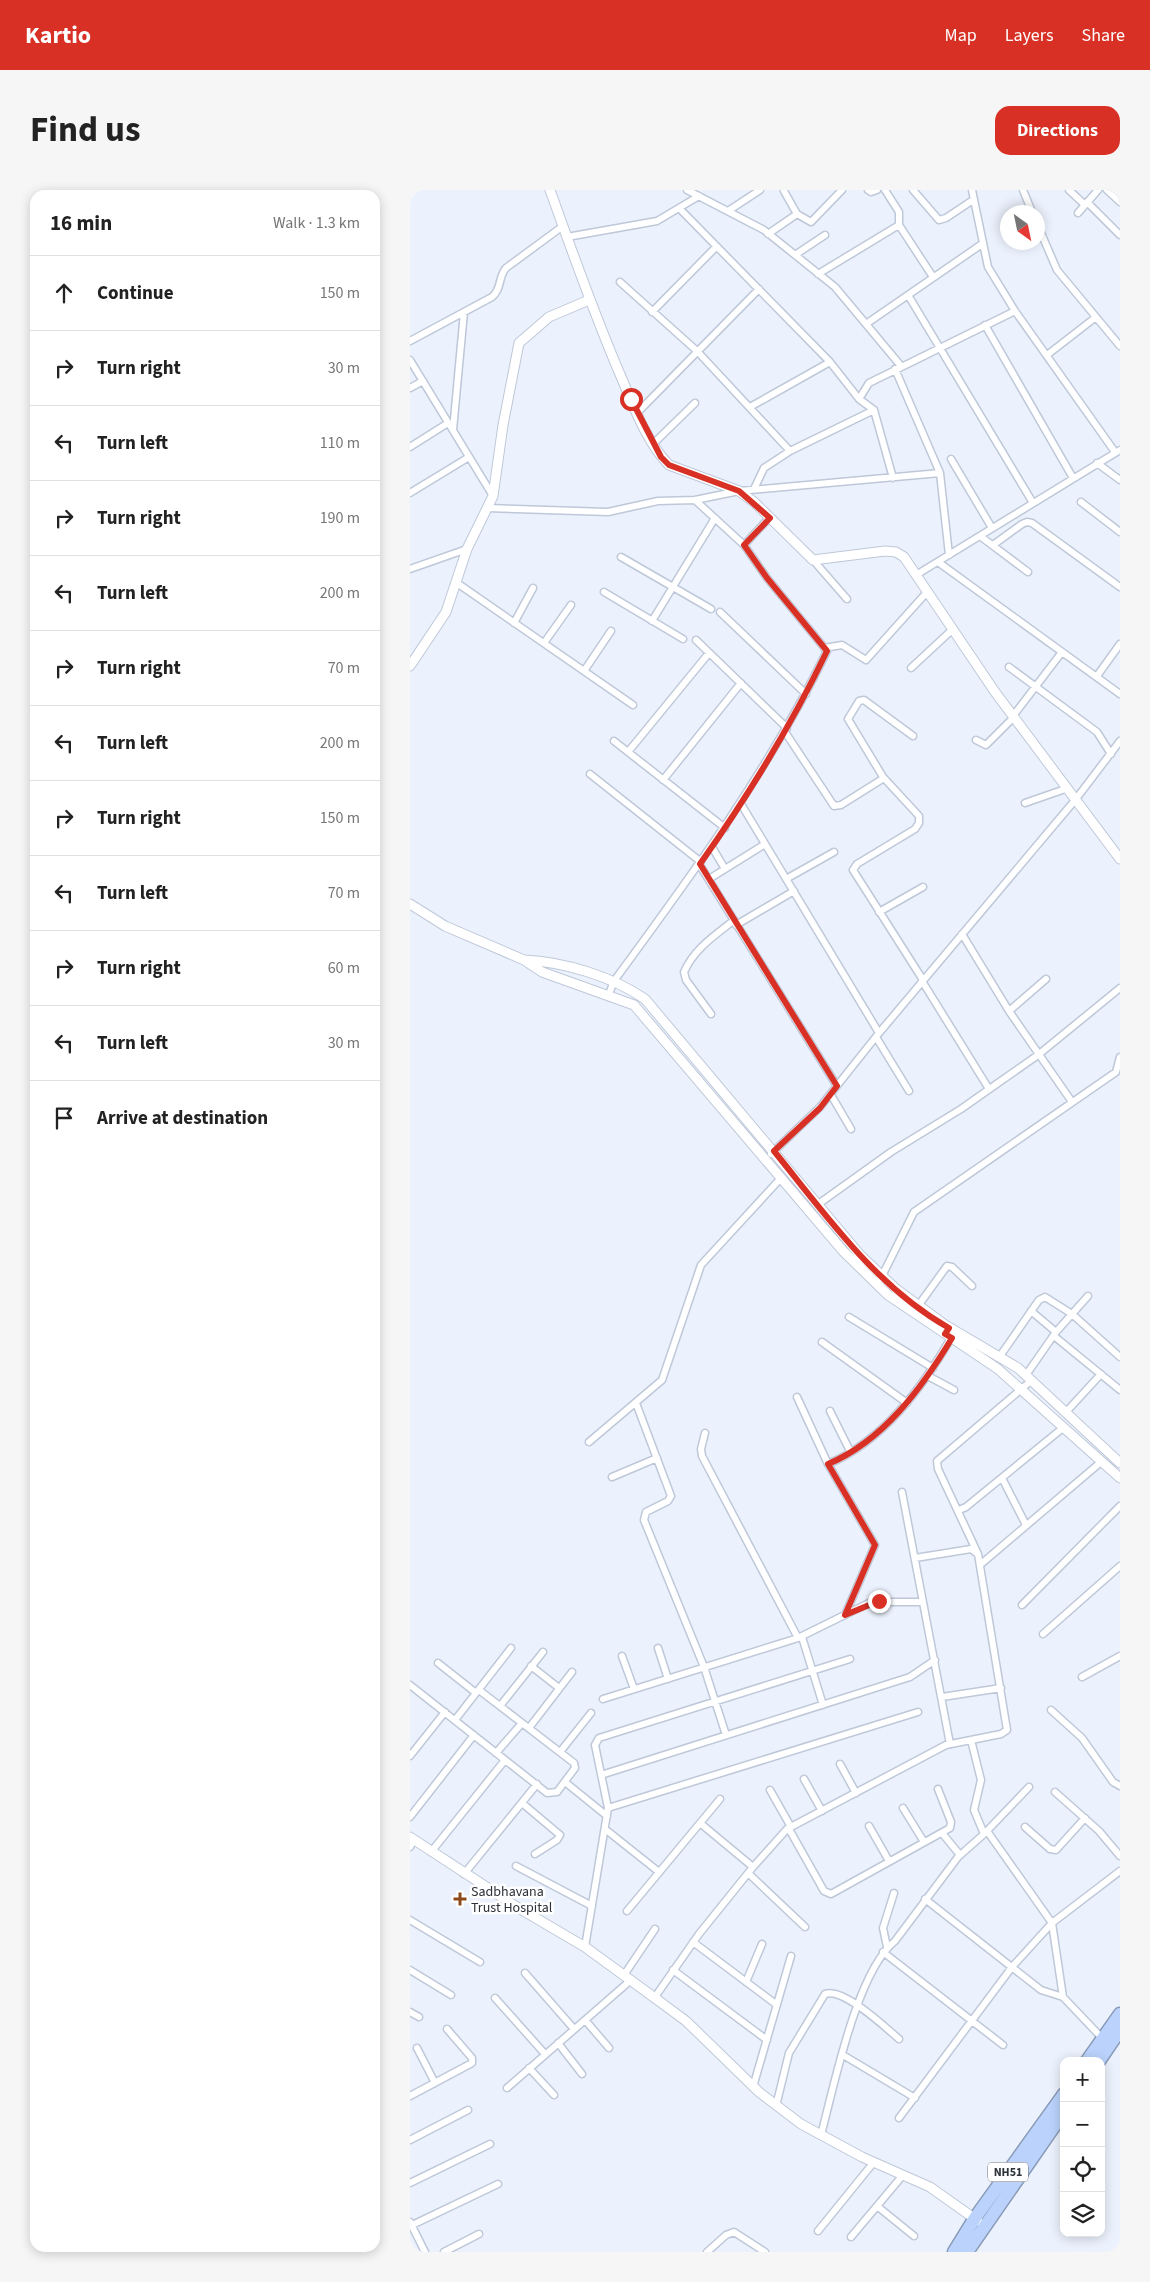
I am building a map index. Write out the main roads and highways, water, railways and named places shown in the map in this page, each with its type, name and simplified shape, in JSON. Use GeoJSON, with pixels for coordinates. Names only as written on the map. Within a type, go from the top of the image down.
{"type":"FeatureCollection","features":[{"type":"Feature","properties":{"kind":"highway"},"geometry":{"type":"LineString","coordinates":[[1090,2057],[1120,2014]]}},
{"type":"Feature","properties":{"kind":"highway"},"geometry":{"type":"LineString","coordinates":[[1102,2057],[1120,2030]]}},
{"type":"Feature","properties":{"kind":"highway","name":"NH51"},"geometry":{"type":"LineString","coordinates":[[967,2252],[980,2222],[1060,2100]]}},
{"type":"Feature","properties":{"kind":"highway","name":"NH51"},"geometry":{"type":"LineString","coordinates":[[954,2252],[980,2222],[1060,2117]]}},
{"type":"Feature","properties":{"kind":"place","name":"Sadbhavana Trust Hospital"},"geometry":{"type":"Point","coordinates":[460,1899]}}]}
